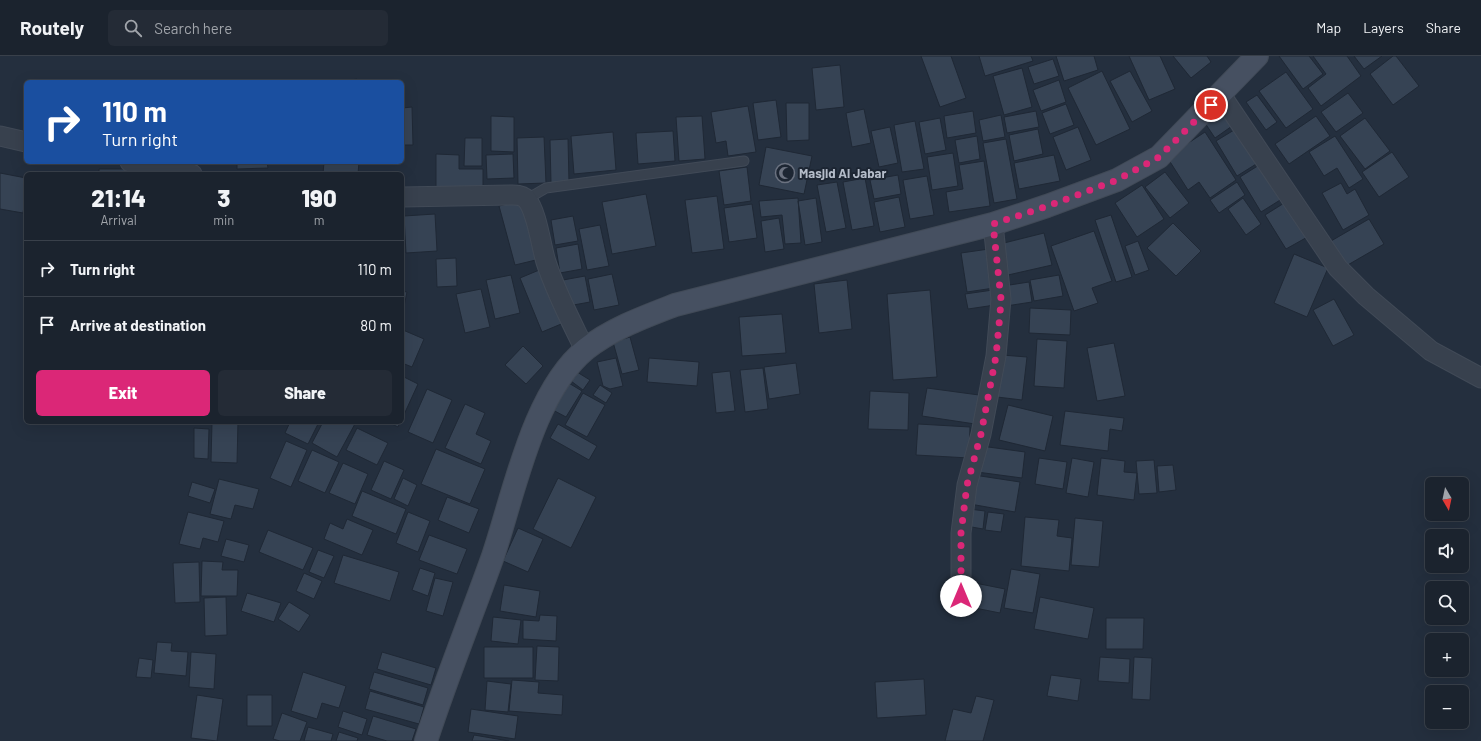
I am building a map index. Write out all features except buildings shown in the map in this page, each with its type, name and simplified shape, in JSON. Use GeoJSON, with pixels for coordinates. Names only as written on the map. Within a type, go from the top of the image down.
{"type":"FeatureCollection","features":[{"type":"Feature","properties":{"kind":"main road"},"geometry":{"type":"LineString","coordinates":[[426,741],[444,686],[493,556],[522,460],[552,394],[562,376],[585,350],[637,319],[675,305],[867,257],[955,232],[993,224],[1048,206],[1117,180],[1159,157],[1221,95],[1257,56]]}},
{"type":"Feature","properties":{"kind":"street"},"geometry":{"type":"LineString","coordinates":[[1221,95],[1338,268],[1366,296],[1431,350],[1481,378]]}},
{"type":"Feature","properties":{"kind":"street"},"geometry":{"type":"LineString","coordinates":[[0,136],[24,142]]}},
{"type":"Feature","properties":{"kind":"street"},"geometry":{"type":"LineString","coordinates":[[140,164],[182,172]]}},
{"type":"Feature","properties":{"kind":"street"},"geometry":{"type":"LineString","coordinates":[[404,197],[489,194],[521,196],[527,199],[532,210],[546,262],[559,296],[585,350]]}},
{"type":"Feature","properties":{"kind":"street"},"geometry":{"type":"LineString","coordinates":[[961,596],[961,533],[967,485],[981,434],[996,356],[1001,306],[993,224]]}},
{"type":"Feature","properties":{"kind":"lane"},"geometry":{"type":"LineString","coordinates":[[527,199],[546,188],[744,161]]}},
{"type":"Feature","properties":{"kind":"place","name":"Masjid Al Jabar"},"geometry":{"type":"Point","coordinates":[785,173]}},
{"type":"Feature","properties":{"kind":"route"},"geometry":{"type":"LineString","coordinates":[[961,596],[961,533],[967,485],[972,462],[981,434],[996,356],[1000,314],[1001,299],[993,224],[1048,206],[1117,180],[1159,157],[1211,105]]}}]}
